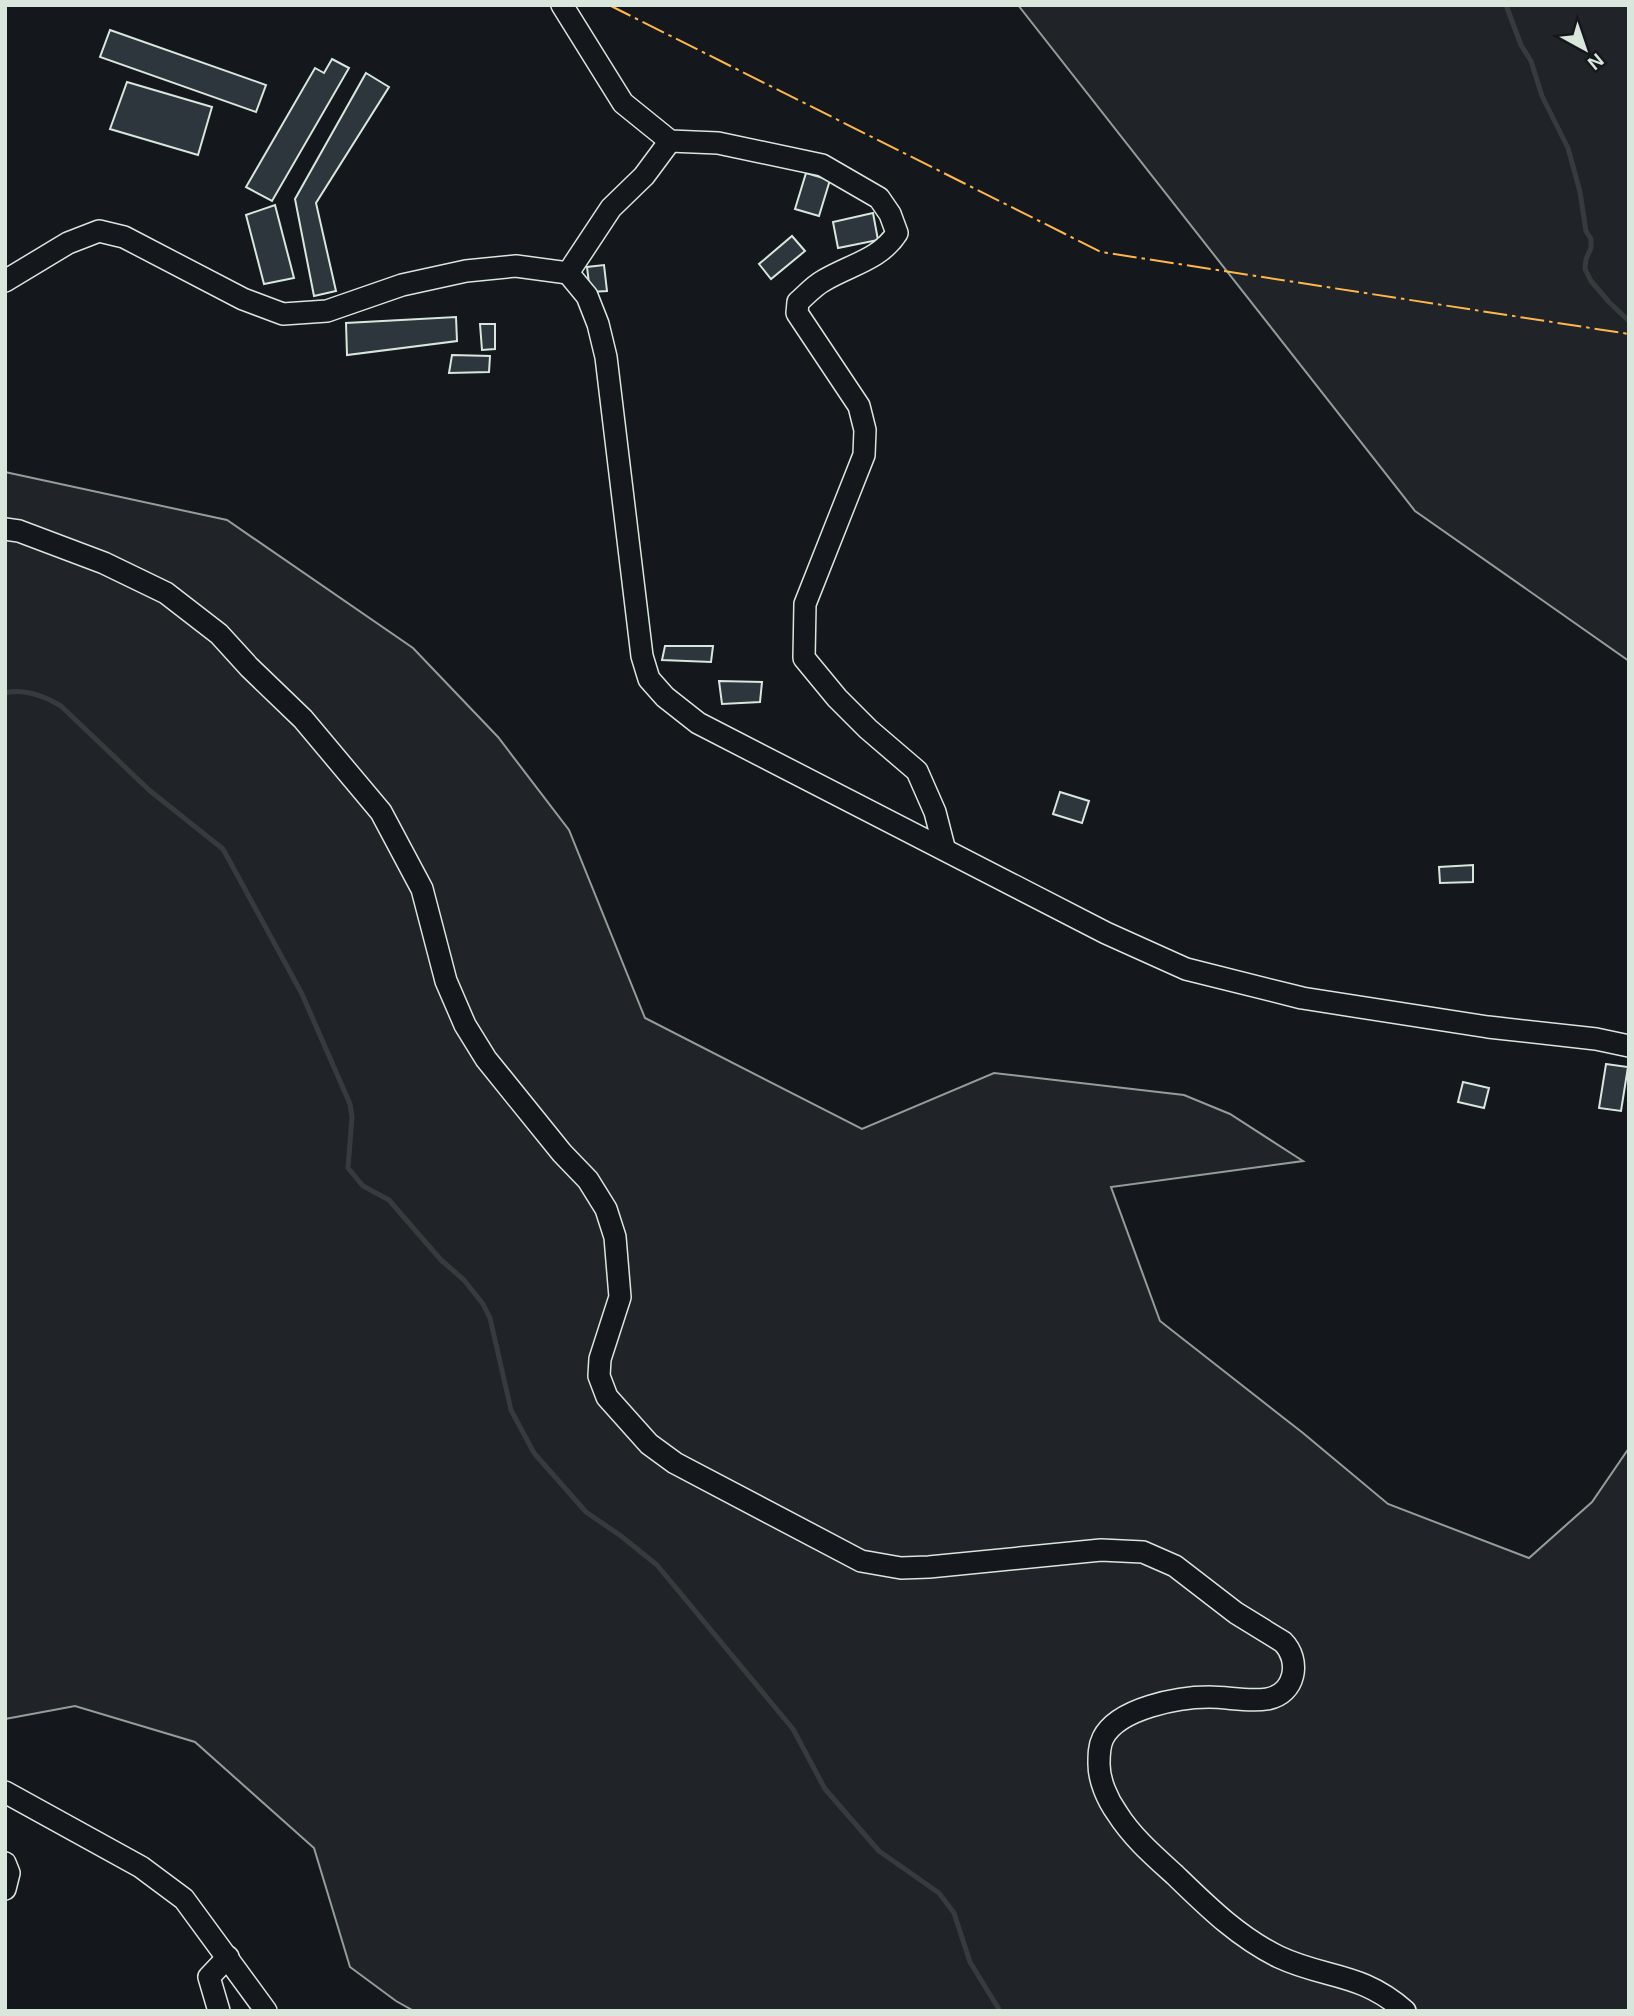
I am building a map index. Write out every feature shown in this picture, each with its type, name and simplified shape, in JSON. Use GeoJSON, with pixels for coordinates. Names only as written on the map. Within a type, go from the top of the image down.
{"type":"FeatureCollection","features":[{"type":"Feature","properties":{"kind":"street"},"geometry":{"type":"LineString","coordinates":[[562,5],[623,103],[670,141],[718,143],[822,165],[879,198],[890,214],[897,233],[891,241],[872,257],[821,282],[797,302],[797,313],[859,406],[864,430],[864,455],[805,604],[804,658],[837,698],[917,771],[935,812],[943,848]]}},
{"type":"Feature","properties":{"kind":"street"},"geometry":{"type":"LineString","coordinates":[[568,273],[611,208],[644,176],[670,141]]}},
{"type":"Feature","properties":{"kind":"street"},"geometry":{"type":"LineString","coordinates":[[5,281],[68,243],[99,231],[124,237],[243,299],[283,314],[327,311],[402,285],[466,271],[516,266],[568,273],[587,296],[598,324],[606,357],[642,656],[649,679],[665,697],[698,723],[1106,933],[1186,968],[1301,998],[1488,1027],[1596,1039],[1629,1046]]}},
{"type":"Feature","properties":{"kind":"street"},"geometry":{"type":"LineString","coordinates":[[5,529],[19,531],[104,563],[166,593],[219,634],[303,719],[382,812],[422,889],[446,981],[465,1025],[486,1059],[562,1153],[588,1180],[606,1209],[615,1237],[620,1297],[600,1359],[599,1376],[607,1397],[649,1444],[675,1463],[861,1561],[901,1568],[1101,1550],[1143,1552],[1175,1566],[1236,1613],[1283,1642],[1293,1655],[1294,1671],[1288,1686],[1276,1696],[1260,1699],[1184,1698],[1126,1716],[1113,1725],[1099,1750],[1099,1768],[1105,1790],[1114,1810],[1139,1841],[1235,1931],[1282,1958],[1367,1984],[1391,1998],[1405,2011]]}},
{"type":"Feature","properties":{"kind":"street"},"geometry":{"type":"LineString","coordinates":[[5,1792],[141,1867],[184,1899],[266,2011]]}},
{"type":"Feature","properties":{"kind":"street"},"geometry":{"type":"LineString","coordinates":[[5,1863],[9,1873],[5,1889]]}},
{"type":"Feature","properties":{"kind":"street"},"geometry":{"type":"LineString","coordinates":[[219,2011],[209,1977],[228,1957]]}},
{"type":"Feature","properties":{"kind":"shaded area"},"geometry":{"type":"Polygon","coordinates":[[[1018,5],[1629,5],[1629,661],[1415,511],[1018,5]]]}},
{"type":"Feature","properties":{"kind":"shaded area"},"geometry":{"type":"Polygon","coordinates":[[[5,472],[227,520],[413,648],[498,737],[569,830],[645,1018],[862,1129],[994,1073],[1184,1095],[1230,1114],[1303,1161],[1111,1187],[1160,1321],[1303,1433],[1388,1504],[1529,1558],[1592,1502],[1629,1448],[1629,2011],[414,2011],[350,1967],[314,1848],[195,1742],[75,1706],[5,1719],[5,472]]]}},
{"type":"Feature","properties":{"kind":"building"},"geometry":{"type":"Polygon","coordinates":[[[110,30],[266,85],[256,112],[100,57],[110,30]]]}},
{"type":"Feature","properties":{"kind":"building"},"geometry":{"type":"Polygon","coordinates":[[[332,59],[349,68],[272,201],[246,187],[315,68],[324,73],[332,59]]]}},
{"type":"Feature","properties":{"kind":"building"},"geometry":{"type":"Polygon","coordinates":[[[366,73],[389,87],[316,203],[336,291],[314,296],[295,199],[366,73]]]}},
{"type":"Feature","properties":{"kind":"building"},"geometry":{"type":"Polygon","coordinates":[[[127,82],[212,107],[198,155],[110,129],[127,82]]]}},
{"type":"Feature","properties":{"kind":"building"},"geometry":{"type":"Polygon","coordinates":[[[806,173],[830,180],[819,216],[795,209],[806,173]]]}},
{"type":"Feature","properties":{"kind":"building"},"geometry":{"type":"Polygon","coordinates":[[[275,205],[294,278],[264,284],[246,215],[275,205]]]}},
{"type":"Feature","properties":{"kind":"building"},"geometry":{"type":"Polygon","coordinates":[[[873,213],[878,240],[838,248],[833,222],[873,213]]]}},
{"type":"Feature","properties":{"kind":"building"},"geometry":{"type":"Polygon","coordinates":[[[792,236],[805,251],[771,279],[759,264],[792,236]]]}},
{"type":"Feature","properties":{"kind":"building"},"geometry":{"type":"Polygon","coordinates":[[[604,265],[607,291],[590,292],[587,267],[604,265]]]}},
{"type":"Feature","properties":{"kind":"building"},"geometry":{"type":"Polygon","coordinates":[[[456,317],[457,341],[347,355],[346,323],[456,317]]]}},
{"type":"Feature","properties":{"kind":"building"},"geometry":{"type":"Polygon","coordinates":[[[480,324],[495,324],[495,349],[482,350],[480,324]]]}},
{"type":"Feature","properties":{"kind":"building"},"geometry":{"type":"Polygon","coordinates":[[[452,355],[490,356],[489,372],[449,373],[452,355]]]}},
{"type":"Feature","properties":{"kind":"building"},"geometry":{"type":"Polygon","coordinates":[[[665,646],[713,646],[711,662],[662,660],[665,646]]]}},
{"type":"Feature","properties":{"kind":"building"},"geometry":{"type":"Polygon","coordinates":[[[719,681],[762,682],[760,702],[722,704],[719,681]]]}},
{"type":"Feature","properties":{"kind":"building"},"geometry":{"type":"Polygon","coordinates":[[[1060,792],[1089,801],[1082,823],[1053,814],[1060,792]]]}},
{"type":"Feature","properties":{"kind":"building"},"geometry":{"type":"Polygon","coordinates":[[[1473,865],[1473,882],[1440,883],[1439,867],[1473,865]]]}},
{"type":"Feature","properties":{"kind":"building"},"geometry":{"type":"Polygon","coordinates":[[[1606,1064],[1628,1067],[1621,1111],[1599,1108],[1606,1064]]]}},
{"type":"Feature","properties":{"kind":"building"},"geometry":{"type":"Polygon","coordinates":[[[1463,1082],[1489,1088],[1484,1108],[1458,1102],[1463,1082]]]}},
{"type":"Feature","properties":{"kind":"waterway"},"geometry":{"type":"LineString","coordinates":[[1506,5],[1521,45],[1531,61],[1542,96],[1568,148],[1580,192],[1586,231],[1591,239],[1585,269],[1591,281],[1629,321]]}},
{"type":"Feature","properties":{"kind":"waterway"},"geometry":{"type":"LineString","coordinates":[[5,693],[34,694],[61,706],[149,790],[223,849],[302,994],[350,1104],[352,1117],[348,1168],[363,1186],[389,1200],[483,1304],[490,1318],[511,1410],[534,1453],[586,1512],[657,1565],[793,1729],[825,1789],[879,1851],[939,1893],[954,1913],[970,1962],[1000,2011]]}},
{"type":"Feature","properties":{"kind":"power"},"geometry":{"type":"LineString","coordinates":[[609,5],[1101,252],[1629,334]]}}]}
